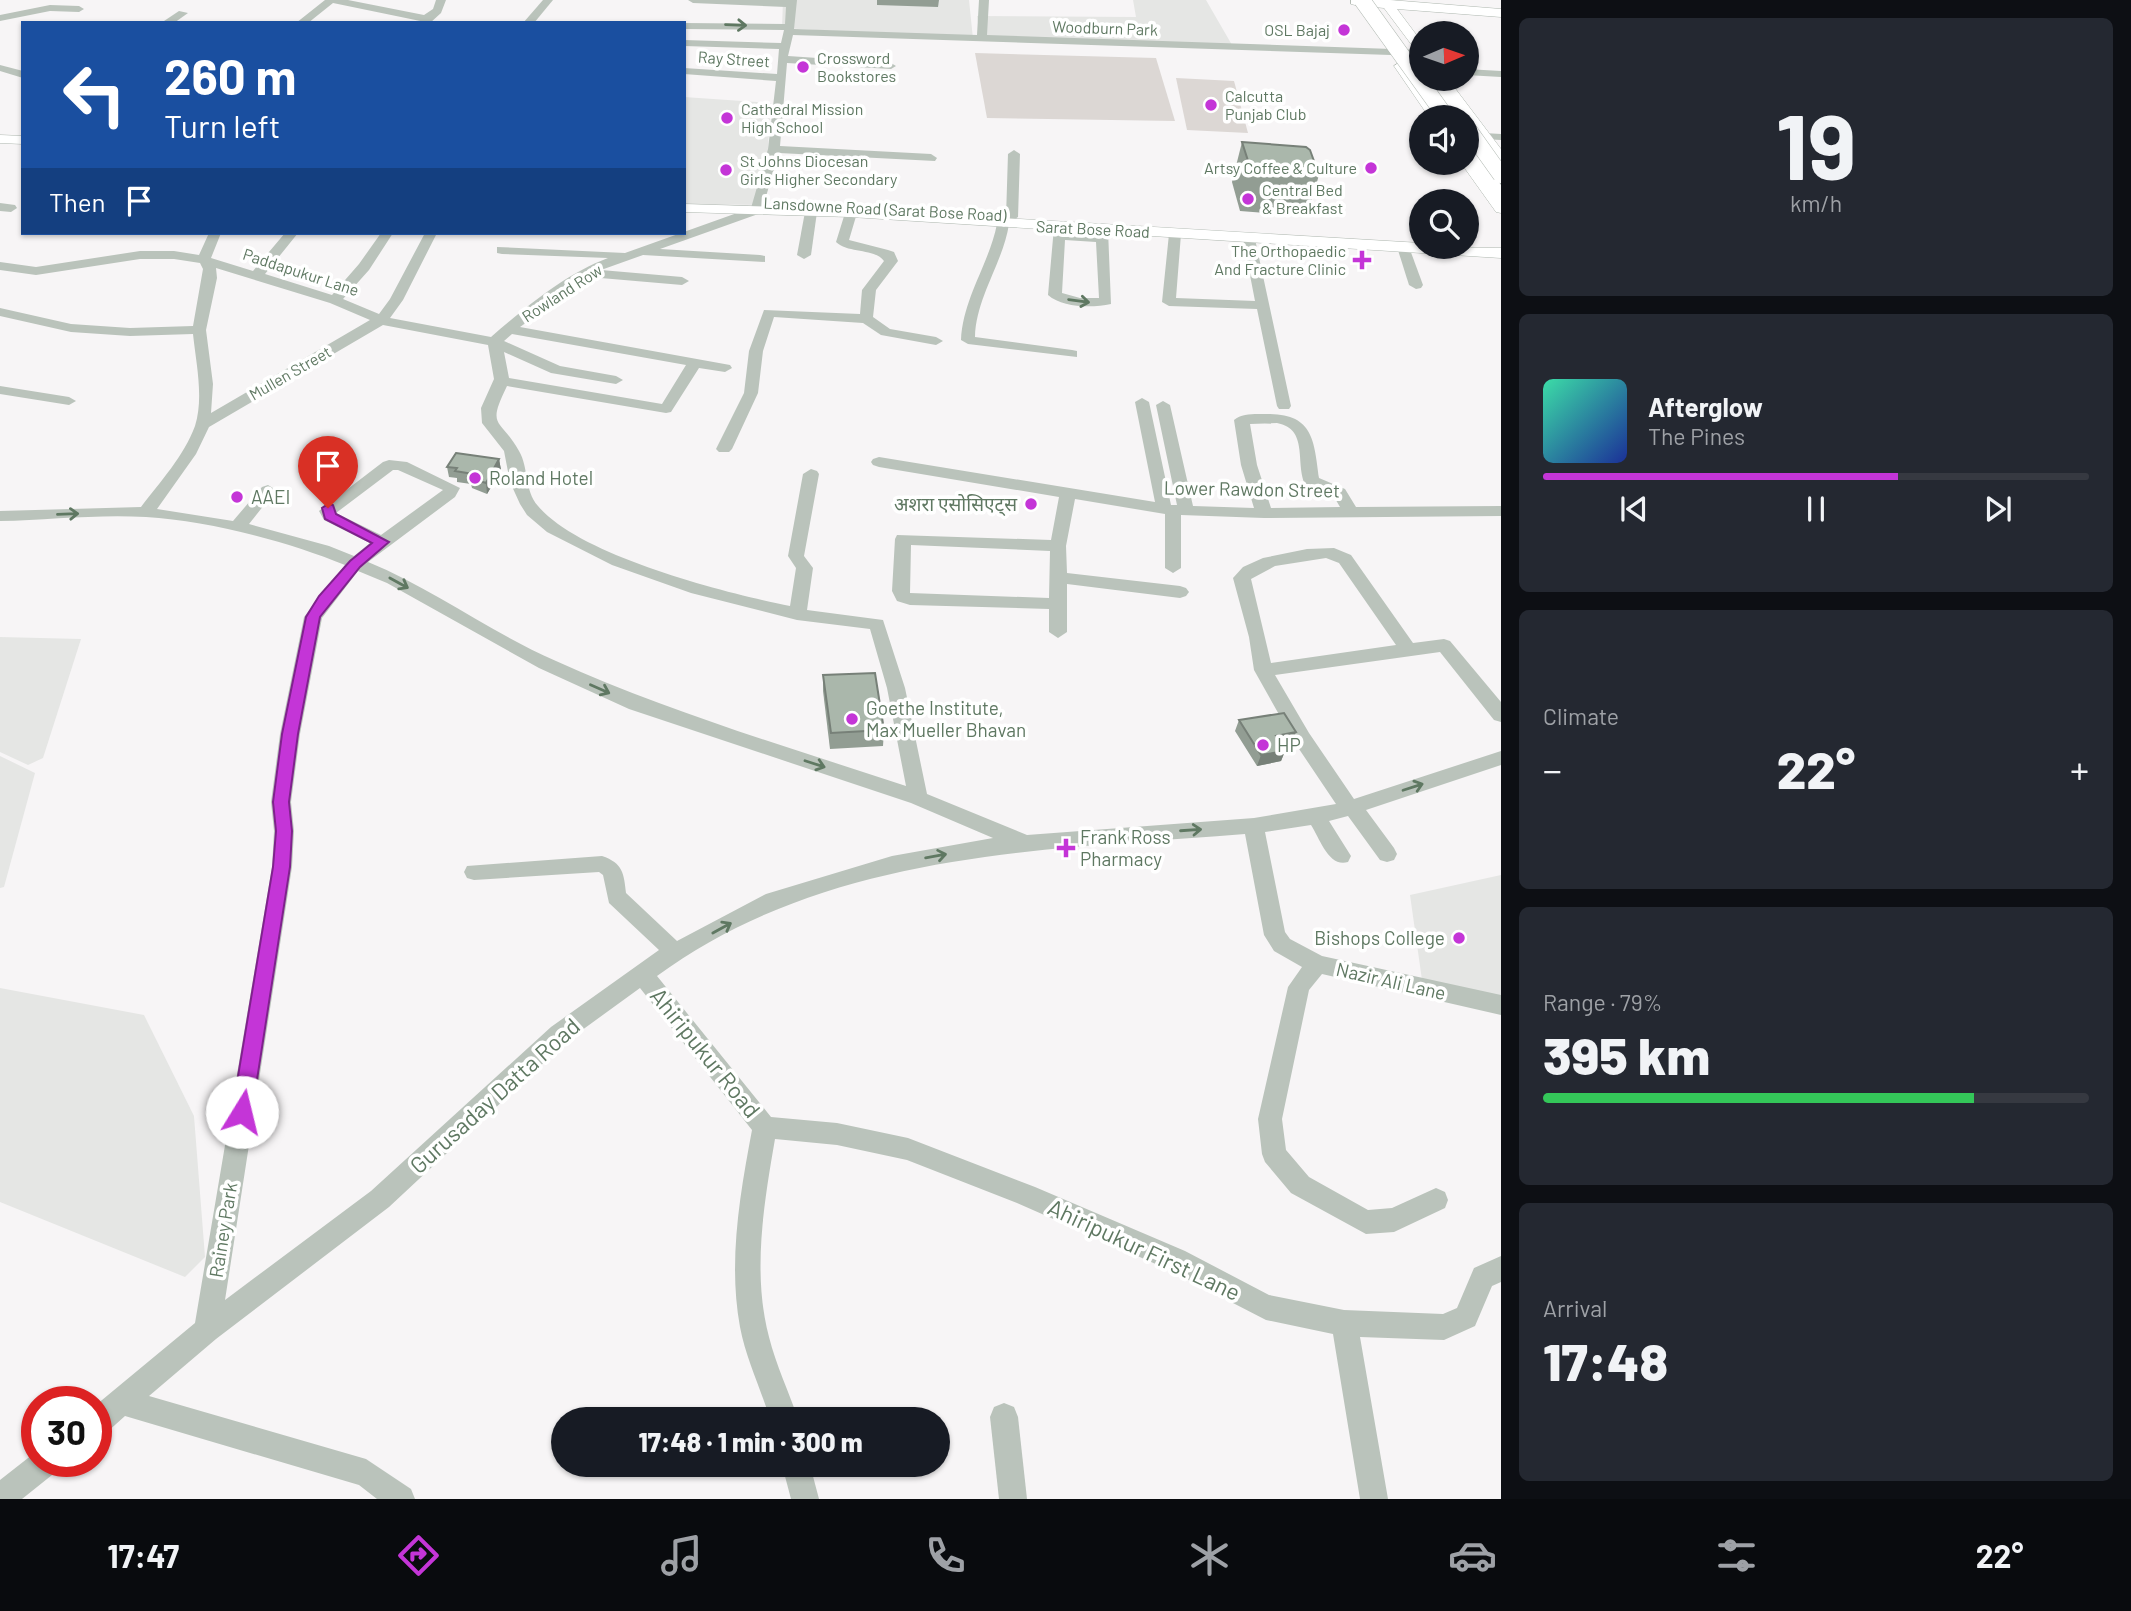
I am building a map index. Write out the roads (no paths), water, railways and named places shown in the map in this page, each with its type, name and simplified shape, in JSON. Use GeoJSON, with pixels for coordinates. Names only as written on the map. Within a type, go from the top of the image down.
{"type":"FeatureCollection","features":[{"type":"Feature","properties":{"kind":"highway"},"geometry":{"type":"LineString","coordinates":[[1357,1],[1437,105]]}},
{"type":"Feature","properties":{"kind":"highway"},"geometry":{"type":"LineString","coordinates":[[1382,1],[1409,45]]}},
{"type":"Feature","properties":{"kind":"highway"},"geometry":{"type":"LineString","coordinates":[[1479,145],[1501,176]]}},
{"type":"Feature","properties":{"kind":"highway"},"geometry":{"type":"LineString","coordinates":[[1479,166],[1501,197]]}},
{"type":"Feature","properties":{"kind":"main road"},"geometry":{"type":"LineString","coordinates":[[1357,1],[1458,5],[1501,13]]}},
{"type":"Feature","properties":{"kind":"main road"},"geometry":{"type":"LineString","coordinates":[[1357,1],[1428,105]]}},
{"type":"Feature","properties":{"kind":"main road"},"geometry":{"type":"LineString","coordinates":[[1382,1],[1409,36]]}},
{"type":"Feature","properties":{"kind":"main road"},"geometry":{"type":"LineString","coordinates":[[1451,91],[1501,159]]}},
{"type":"Feature","properties":{"kind":"main road"},"geometry":{"type":"LineString","coordinates":[[0,130],[21,131]]}},
{"type":"Feature","properties":{"kind":"main road"},"geometry":{"type":"LineString","coordinates":[[0,139],[21,140]]}},
{"type":"Feature","properties":{"kind":"main road"},"geometry":{"type":"LineString","coordinates":[[1477,175],[1501,209]]}},
{"type":"Feature","properties":{"kind":"main road","name":"Lansdowne Road (Sarat Bose Road)"},"geometry":{"type":"LineString","coordinates":[[686,200],[758,206],[826,204],[1007,220],[1409,240]]}},
{"type":"Feature","properties":{"kind":"main road","name":"Sarat Bose Road"},"geometry":{"type":"LineString","coordinates":[[686,208],[758,206],[811,212],[1007,220],[1060,232],[1175,234],[1501,253]]}},
{"type":"Feature","properties":{"kind":"main road"},"geometry":{"type":"LineString","coordinates":[[1479,243],[1501,244]]}},
{"type":"Feature","properties":{"kind":"street"},"geometry":{"type":"LineString","coordinates":[[41,0],[50,8]]}},
{"type":"Feature","properties":{"kind":"street"},"geometry":{"type":"LineString","coordinates":[[304,21],[332,0],[425,20],[441,14],[441,0]]}},
{"type":"Feature","properties":{"kind":"street"},"geometry":{"type":"LineString","coordinates":[[530,21],[548,0]]}},
{"type":"Feature","properties":{"kind":"street"},"geometry":{"type":"LineString","coordinates":[[693,0],[791,2],[789,29],[782,60],[774,149],[758,206]]}},
{"type":"Feature","properties":{"kind":"street"},"geometry":{"type":"LineString","coordinates":[[982,40],[984,0]]}},
{"type":"Feature","properties":{"kind":"street"},"geometry":{"type":"LineString","coordinates":[[0,18],[50,8],[83,7],[70,21]]}},
{"type":"Feature","properties":{"kind":"street"},"geometry":{"type":"LineString","coordinates":[[169,21],[183,13]]}},
{"type":"Feature","properties":{"kind":"street","name":"Woodburn Park"},"geometry":{"type":"LineString","coordinates":[[686,26],[982,40],[1409,51]]}},
{"type":"Feature","properties":{"kind":"street"},"geometry":{"type":"LineString","coordinates":[[686,43],[785,46]]}},
{"type":"Feature","properties":{"kind":"street"},"geometry":{"type":"LineString","coordinates":[[782,60],[891,66]]}},
{"type":"Feature","properties":{"kind":"street"},"geometry":{"type":"LineString","coordinates":[[0,68],[20,70]]}},
{"type":"Feature","properties":{"kind":"street","name":"Ray Street"},"geometry":{"type":"LineString","coordinates":[[686,71],[782,78]]}},
{"type":"Feature","properties":{"kind":"street"},"geometry":{"type":"LineString","coordinates":[[1479,73],[1501,74]]}},
{"type":"Feature","properties":{"kind":"street"},"geometry":{"type":"LineString","coordinates":[[1479,136],[1501,137]]}},
{"type":"Feature","properties":{"kind":"street"},"geometry":{"type":"LineString","coordinates":[[774,149],[931,158]]}},
{"type":"Feature","properties":{"kind":"street"},"geometry":{"type":"LineString","coordinates":[[1014,154],[1007,220],[996,255],[974,299],[967,324],[968,340],[1072,354]]}},
{"type":"Feature","properties":{"kind":"street","name":"Rowland Row"},"geometry":{"type":"LineString","coordinates":[[686,234],[758,206]]}},
{"type":"Feature","properties":{"kind":"street"},"geometry":{"type":"LineString","coordinates":[[804,255],[811,212]]}},
{"type":"Feature","properties":{"kind":"street"},"geometry":{"type":"LineString","coordinates":[[851,213],[842,242],[882,251],[889,255],[891,261],[869,290],[866,318]]}},
{"type":"Feature","properties":{"kind":"street"},"geometry":{"type":"LineString","coordinates":[[1060,232],[1055,295],[1071,302],[1089,303],[1106,301],[1102,234]]}},
{"type":"Feature","properties":{"kind":"street"},"geometry":{"type":"LineString","coordinates":[[1175,234],[1169,302],[1261,305]]}},
{"type":"Feature","properties":{"kind":"street"},"geometry":{"type":"LineString","coordinates":[[146,512],[188,454],[203,424],[206,384],[199,330],[210,278],[210,269],[204,260],[214,235]]}},
{"type":"Feature","properties":{"kind":"street"},"geometry":{"type":"LineString","coordinates":[[257,275],[290,235]]}},
{"type":"Feature","properties":{"kind":"street"},"geometry":{"type":"LineString","coordinates":[[335,300],[365,267],[386,235]]}},
{"type":"Feature","properties":{"kind":"street","name":"Mullen Street"},"geometry":{"type":"LineString","coordinates":[[203,424],[381,320],[396,300],[430,235]]}},
{"type":"Feature","properties":{"kind":"street","name":"Rowland Row"},"geometry":{"type":"LineString","coordinates":[[494,342],[531,310],[587,273],[684,235]]}},
{"type":"Feature","properties":{"kind":"street"},"geometry":{"type":"LineString","coordinates":[[1249,239],[1284,406]]}},
{"type":"Feature","properties":{"kind":"street"},"geometry":{"type":"LineString","coordinates":[[1403,247],[1416,285]]}},
{"type":"Feature","properties":{"kind":"street"},"geometry":{"type":"LineString","coordinates":[[502,250],[760,259]]}},
{"type":"Feature","properties":{"kind":"street","name":"Paddapukur Lane"},"geometry":{"type":"LineString","coordinates":[[0,266],[36,271],[140,255],[174,255],[204,260],[335,300],[381,320],[494,342],[556,370],[616,380]]}},
{"type":"Feature","properties":{"kind":"street"},"geometry":{"type":"LineString","coordinates":[[587,273],[682,281]]}},
{"type":"Feature","properties":{"kind":"street"},"geometry":{"type":"LineString","coordinates":[[0,312],[71,328],[130,332],[199,330]]}},
{"type":"Feature","properties":{"kind":"street"},"geometry":{"type":"LineString","coordinates":[[724,449],[751,393],[757,351],[769,313],[866,318],[886,332],[936,341]]}},
{"type":"Feature","properties":{"kind":"street"},"geometry":{"type":"LineString","coordinates":[[510,329],[725,368]]}},
{"type":"Feature","properties":{"kind":"street"},"geometry":{"type":"LineString","coordinates":[[494,342],[502,381],[489,406],[488,418],[494,431],[514,457],[517,478],[531,509],[542,521],[578,544],[632,566],[712,592],[797,614],[877,624],[896,682],[901,722],[918,798]]}},
{"type":"Feature","properties":{"kind":"street"},"geometry":{"type":"LineString","coordinates":[[502,381],[666,409],[695,362]]}},
{"type":"Feature","properties":{"kind":"street"},"geometry":{"type":"LineString","coordinates":[[0,390],[69,401]]}},
{"type":"Feature","properties":{"kind":"street"},"geometry":{"type":"LineString","coordinates":[[1142,402],[1174,510]]}},
{"type":"Feature","properties":{"kind":"street"},"geometry":{"type":"LineString","coordinates":[[1163,404],[1174,510],[1173,568]]}},
{"type":"Feature","properties":{"kind":"street"},"geometry":{"type":"LineString","coordinates":[[1265,513],[1249,465],[1242,420],[1272,418],[1293,423],[1304,433],[1311,481],[1339,492],[1351,513]]}},
{"type":"Feature","properties":{"kind":"street","name":"Lower Rawdon Street"},"geometry":{"type":"LineString","coordinates":[[880,461],[944,474],[1174,510],[1265,513],[1501,511]]}},
{"type":"Feature","properties":{"kind":"street","name":"Rainey Park"},"geometry":{"type":"LineString","coordinates":[[207,1330],[282,867],[284,831],[281,802],[308,637],[318,608],[355,564],[449,494],[452,488],[401,465],[389,465],[328,508],[330,516],[382,542]]}},
{"type":"Feature","properties":{"kind":"street"},"geometry":{"type":"LineString","coordinates":[[797,614],[805,568],[796,556],[811,474]]}},
{"type":"Feature","properties":{"kind":"street"},"geometry":{"type":"LineString","coordinates":[[238,526],[268,490]]}},
{"type":"Feature","properties":{"kind":"street"},"geometry":{"type":"LineString","coordinates":[[1058,632],[1058,546],[1068,493]]}},
{"type":"Feature","properties":{"kind":"street"},"geometry":{"type":"LineString","coordinates":[[0,516],[146,512],[238,526],[323,550],[393,579],[545,664],[636,704],[918,798],[1025,842]]}},
{"type":"Feature","properties":{"kind":"street"},"geometry":{"type":"LineString","coordinates":[[1058,546],[903,539],[901,591],[903,597],[910,599],[1059,604]]}},
{"type":"Feature","properties":{"kind":"street"},"geometry":{"type":"LineString","coordinates":[[1387,854],[1302,738],[1263,670],[1258,637],[1242,578],[1244,573],[1271,562],[1328,552],[1345,559],[1409,651]]}},
{"type":"Feature","properties":{"kind":"street"},"geometry":{"type":"LineString","coordinates":[[1060,578],[1180,592]]}},
{"type":"Feature","properties":{"kind":"street"},"geometry":{"type":"LineString","coordinates":[[1263,670],[1444,645],[1501,715]]}},
{"type":"Feature","properties":{"kind":"street","name":"Gurusaday Datta Road"},"geometry":{"type":"LineString","coordinates":[[112,1411],[207,1330],[380,1199],[559,1034],[676,953],[766,904],[879,867],[1025,842],[1254,826],[1316,817],[1501,758]]}},
{"type":"Feature","properties":{"kind":"street"},"geometry":{"type":"LineString","coordinates":[[1316,817],[1341,856]]}},
{"type":"Feature","properties":{"kind":"street","name":"Nazir Ali Lane"},"geometry":{"type":"LineString","coordinates":[[1254,826],[1275,935],[1282,945],[1317,964],[1501,1005]]}},
{"type":"Feature","properties":{"kind":"street"},"geometry":{"type":"LineString","coordinates":[[474,872],[602,864],[613,872],[615,897],[676,953]]}},
{"type":"Feature","properties":{"kind":"street"},"geometry":{"type":"LineString","coordinates":[[1317,964],[1299,987],[1270,1119],[1274,1154],[1300,1185],[1366,1222],[1394,1220],[1436,1200]]}},
{"type":"Feature","properties":{"kind":"street","name":"Ahiripukur Road"},"geometry":{"type":"LineString","coordinates":[[643,975],[765,1127],[752,1198],[748,1258],[753,1327],[780,1407]]}},
{"type":"Feature","properties":{"kind":"street","name":"Ahiripukur First Lane"},"geometry":{"type":"LineString","coordinates":[[765,1127],[837,1134],[908,1149],[1026,1195],[1176,1260],[1266,1307],[1344,1323],[1444,1327],[1466,1317],[1483,1277],[1501,1269]]}},
{"type":"Feature","properties":{"kind":"street"},"geometry":{"type":"LineString","coordinates":[[1344,1323],[1374,1499]]}},
{"type":"Feature","properties":{"kind":"street"},"geometry":{"type":"LineString","coordinates":[[123,1402],[366,1473],[401,1499]]}},
{"type":"Feature","properties":{"kind":"street"},"geometry":{"type":"LineString","coordinates":[[1004,1417],[1013,1499]]}},
{"type":"Feature","properties":{"kind":"street"},"geometry":{"type":"LineString","coordinates":[[0,1498],[27,1477]]}},
{"type":"Feature","properties":{"kind":"street"},"geometry":{"type":"LineString","coordinates":[[799,1477],[805,1499]]}},
{"type":"Feature","properties":{"kind":"place","name":"OSL Bajaj"},"geometry":{"type":"Point","coordinates":[1344,30]}},
{"type":"Feature","properties":{"kind":"place","name":"Crossword Bookstores"},"geometry":{"type":"Point","coordinates":[803,67]}},
{"type":"Feature","properties":{"kind":"place","name":"Calcutta Punjab Club"},"geometry":{"type":"Point","coordinates":[1211,105]}},
{"type":"Feature","properties":{"kind":"place","name":"Cathedral Mission High School"},"geometry":{"type":"Point","coordinates":[727,118]}},
{"type":"Feature","properties":{"kind":"place","name":"Artsy Coffee & Culture"},"geometry":{"type":"Point","coordinates":[1371,168]}},
{"type":"Feature","properties":{"kind":"place","name":"St Johns Diocesan Girls Higher Secondary"},"geometry":{"type":"Point","coordinates":[726,170]}},
{"type":"Feature","properties":{"kind":"place","name":"Central Bed & Breakfast"},"geometry":{"type":"Point","coordinates":[1248,199]}},
{"type":"Feature","properties":{"kind":"place","name":"The Orthopaedic And Fracture Clinic"},"geometry":{"type":"Point","coordinates":[1362,260]}},
{"type":"Feature","properties":{"kind":"place","name":"Roland Hotel"},"geometry":{"type":"Point","coordinates":[475,478]}},
{"type":"Feature","properties":{"kind":"place","name":"AAEI"},"geometry":{"type":"Point","coordinates":[237,497]}},
{"type":"Feature","properties":{"kind":"place","name":"अशरा एसोसिएट्स"},"geometry":{"type":"Point","coordinates":[1031,504]}},
{"type":"Feature","properties":{"kind":"place","name":"Goethe Institute, Max Mueller Bhavan"},"geometry":{"type":"Point","coordinates":[852,719]}},
{"type":"Feature","properties":{"kind":"place","name":"HP"},"geometry":{"type":"Point","coordinates":[1263,745]}},
{"type":"Feature","properties":{"kind":"place","name":"Frank Ross Pharmacy"},"geometry":{"type":"Point","coordinates":[1066,848]}},
{"type":"Feature","properties":{"kind":"place","name":"Bishops College"},"geometry":{"type":"Point","coordinates":[1459,938]}}]}
